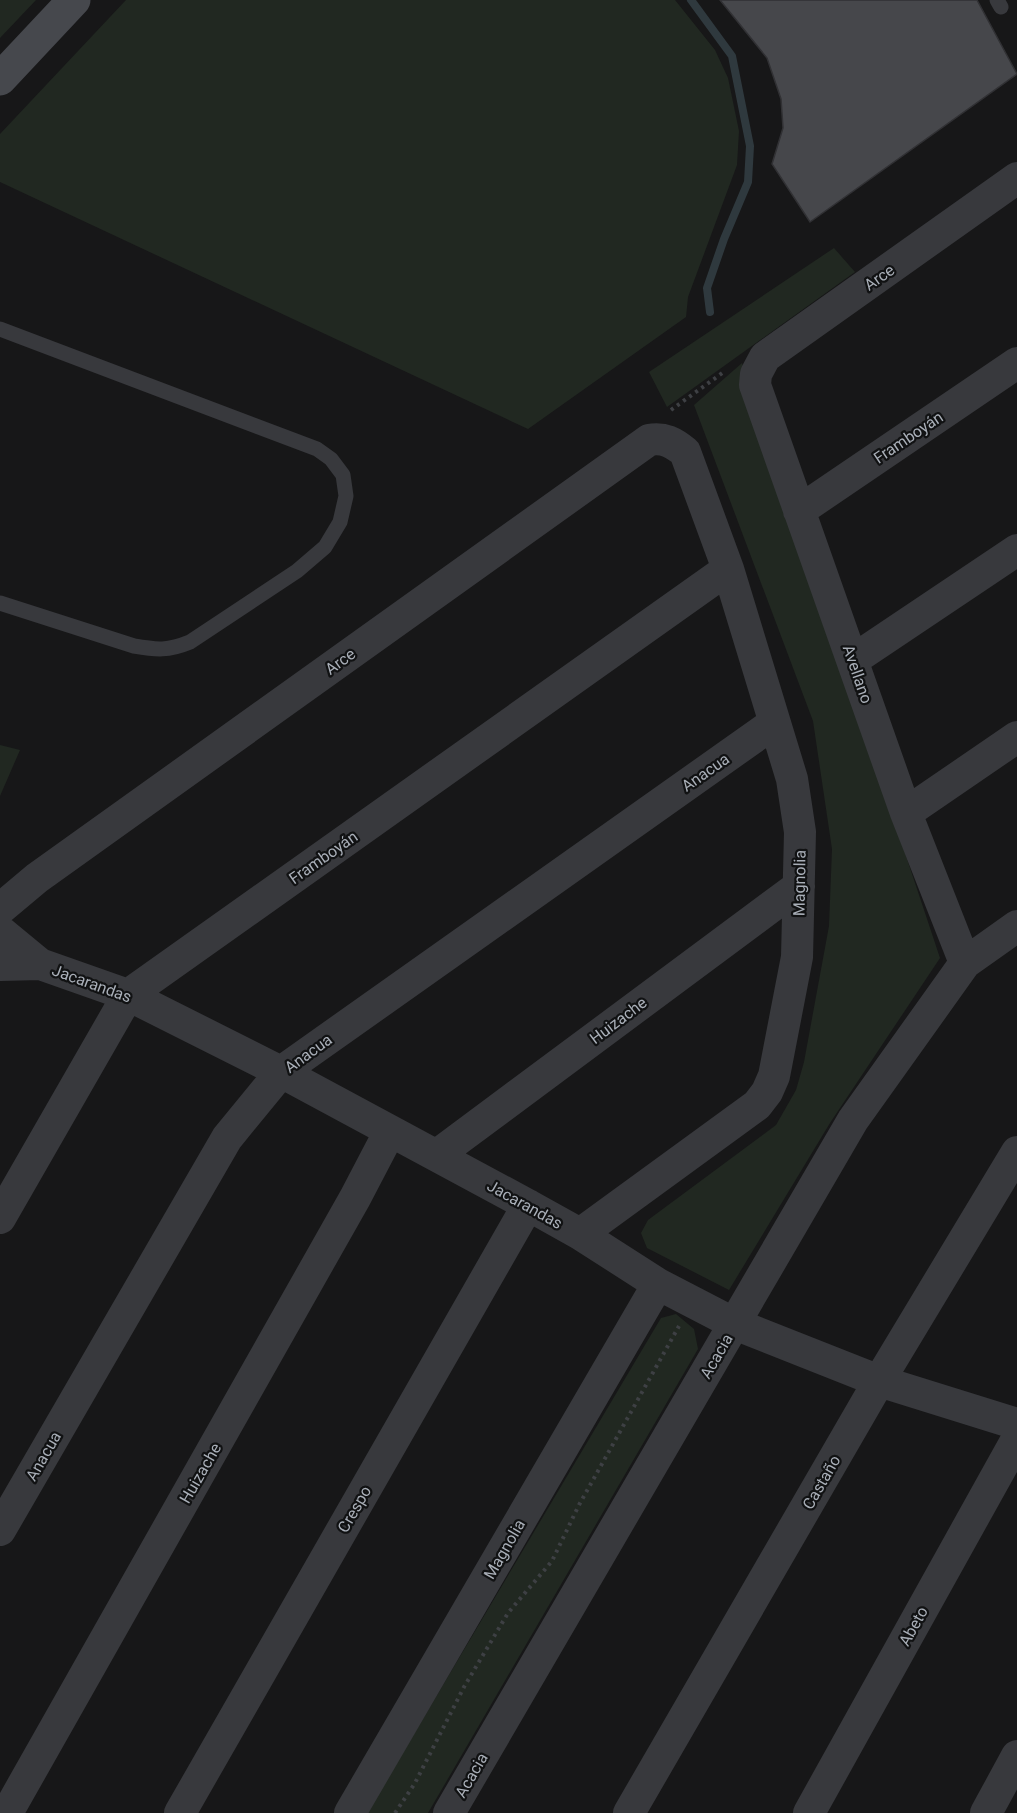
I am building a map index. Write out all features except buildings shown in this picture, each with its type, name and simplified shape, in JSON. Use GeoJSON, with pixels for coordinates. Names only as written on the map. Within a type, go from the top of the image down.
{"type":"FeatureCollection","features":[{"type":"Feature","properties":{"kind":"main road"},"geometry":{"type":"LineString","coordinates":[[0,79],[74,0]]}},
{"type":"Feature","properties":{"kind":"street","name":"Arce"},"geometry":{"type":"LineString","coordinates":[[760,371],[1017,178]]}},
{"type":"Feature","properties":{"kind":"street","name":"Framboyán"},"geometry":{"type":"LineString","coordinates":[[799,511],[1017,363]]}},
{"type":"Feature","properties":{"kind":"street","name":"Avellano"},"geometry":{"type":"LineString","coordinates":[[760,371],[799,511],[854,660],[906,813],[965,963]]}},
{"type":"Feature","properties":{"kind":"street","name":"Magnolia"},"geometry":{"type":"LineString","coordinates":[[580,1234],[758,1105],[774,1076],[797,957],[800,832],[792,779],[728,569],[685,452],[667,440],[658,438],[649,440]]}},
{"type":"Feature","properties":{"kind":"street","name":"Arce"},"geometry":{"type":"LineString","coordinates":[[0,909],[37,878],[649,440]]}},
{"type":"Feature","properties":{"kind":"street"},"geometry":{"type":"LineString","coordinates":[[854,660],[1017,550]]}},
{"type":"Feature","properties":{"kind":"street","name":"Framboyán"},"geometry":{"type":"LineString","coordinates":[[0,1218],[128,995],[728,569]]}},
{"type":"Feature","properties":{"kind":"street","name":"Anacua"},"geometry":{"type":"LineString","coordinates":[[0,1530],[227,1138],[281,1072],[774,723]]}},
{"type":"Feature","properties":{"kind":"street"},"geometry":{"type":"LineString","coordinates":[[906,813],[1017,737]]}},
{"type":"Feature","properties":{"kind":"street","name":"Huizache"},"geometry":{"type":"LineString","coordinates":[[437,1155],[799,885]]}},
{"type":"Feature","properties":{"kind":"street","name":"Acacia"},"geometry":{"type":"LineString","coordinates":[[449,1813],[853,1120],[965,963],[1017,926]]}},
{"type":"Feature","properties":{"kind":"street","name":"Jacarandas"},"geometry":{"type":"LineString","coordinates":[[0,931],[40,964],[128,995],[281,1072],[528,1205],[580,1234],[658,1284],[735,1324],[879,1381],[1017,1424]]}},
{"type":"Feature","properties":{"kind":"street","name":"Jacarandas"},"geometry":{"type":"LineString","coordinates":[[0,965],[40,964]]}},
{"type":"Feature","properties":{"kind":"street","name":"Huizache"},"geometry":{"type":"LineString","coordinates":[[8,1813],[355,1198],[390,1131]]}},
{"type":"Feature","properties":{"kind":"street","name":"Castaño"},"geometry":{"type":"LineString","coordinates":[[629,1813],[879,1381],[1017,1152]]}},
{"type":"Feature","properties":{"kind":"street","name":"Crespo"},"geometry":{"type":"LineString","coordinates":[[180,1813],[528,1205]]}},
{"type":"Feature","properties":{"kind":"street","name":"Magnolia"},"geometry":{"type":"LineString","coordinates":[[350,1813],[658,1284]]}},
{"type":"Feature","properties":{"kind":"street","name":"Abeto"},"geometry":{"type":"LineString","coordinates":[[809,1813],[1017,1439]]}},
{"type":"Feature","properties":{"kind":"street"},"geometry":{"type":"LineString","coordinates":[[986,1813],[1017,1756]]}},
{"type":"Feature","properties":{"kind":"lane"},"geometry":{"type":"LineString","coordinates":[[0,329],[317,449],[331,459],[343,475],[346,496],[340,522],[325,547],[297,571],[190,642],[171,650],[153,650],[134,646],[0,603]]}},
{"type":"Feature","properties":{"kind":"path"},"geometry":{"type":"LineString","coordinates":[[649,440],[668,412],[748,354],[760,371]]}},
{"type":"Feature","properties":{"kind":"path"},"geometry":{"type":"LineString","coordinates":[[395,1813],[415,1783],[464,1687],[508,1613],[552,1561],[579,1505],[692,1302]]}},
{"type":"Feature","properties":{"kind":"shaded area"},"geometry":{"type":"Polygon","coordinates":[[[0,0],[36,0],[0,38],[0,0]]]}},
{"type":"Feature","properties":{"kind":"shaded area"},"geometry":{"type":"Polygon","coordinates":[[[126,0],[675,0],[715,50],[728,78],[739,131],[737,165],[688,297],[686,317],[528,429],[0,182],[0,134],[126,0]]]}},
{"type":"Feature","properties":{"kind":"shaded area"},"geometry":{"type":"Polygon","coordinates":[[[834,248],[855,272],[667,407],[649,372],[834,248]]]}},
{"type":"Feature","properties":{"kind":"shaded area"},"geometry":{"type":"Polygon","coordinates":[[[742,363],[940,958],[830,1123],[729,1290],[647,1248],[641,1233],[648,1220],[776,1125],[796,1090],[804,1062],[829,926],[832,849],[813,721],[694,405],[742,363]]]}},
{"type":"Feature","properties":{"kind":"shaded area"},"geometry":{"type":"Polygon","coordinates":[[[0,745],[20,750],[0,796],[0,745]]]}},
{"type":"Feature","properties":{"kind":"shaded area"},"geometry":{"type":"Polygon","coordinates":[[[676,1314],[694,1329],[698,1349],[428,1813],[367,1813],[661,1318],[676,1314]]]}},
{"type":"Feature","properties":{"kind":"waterway"},"geometry":{"type":"LineString","coordinates":[[691,0],[732,56],[750,146],[748,182],[724,239],[707,288],[710,312]]}}]}
